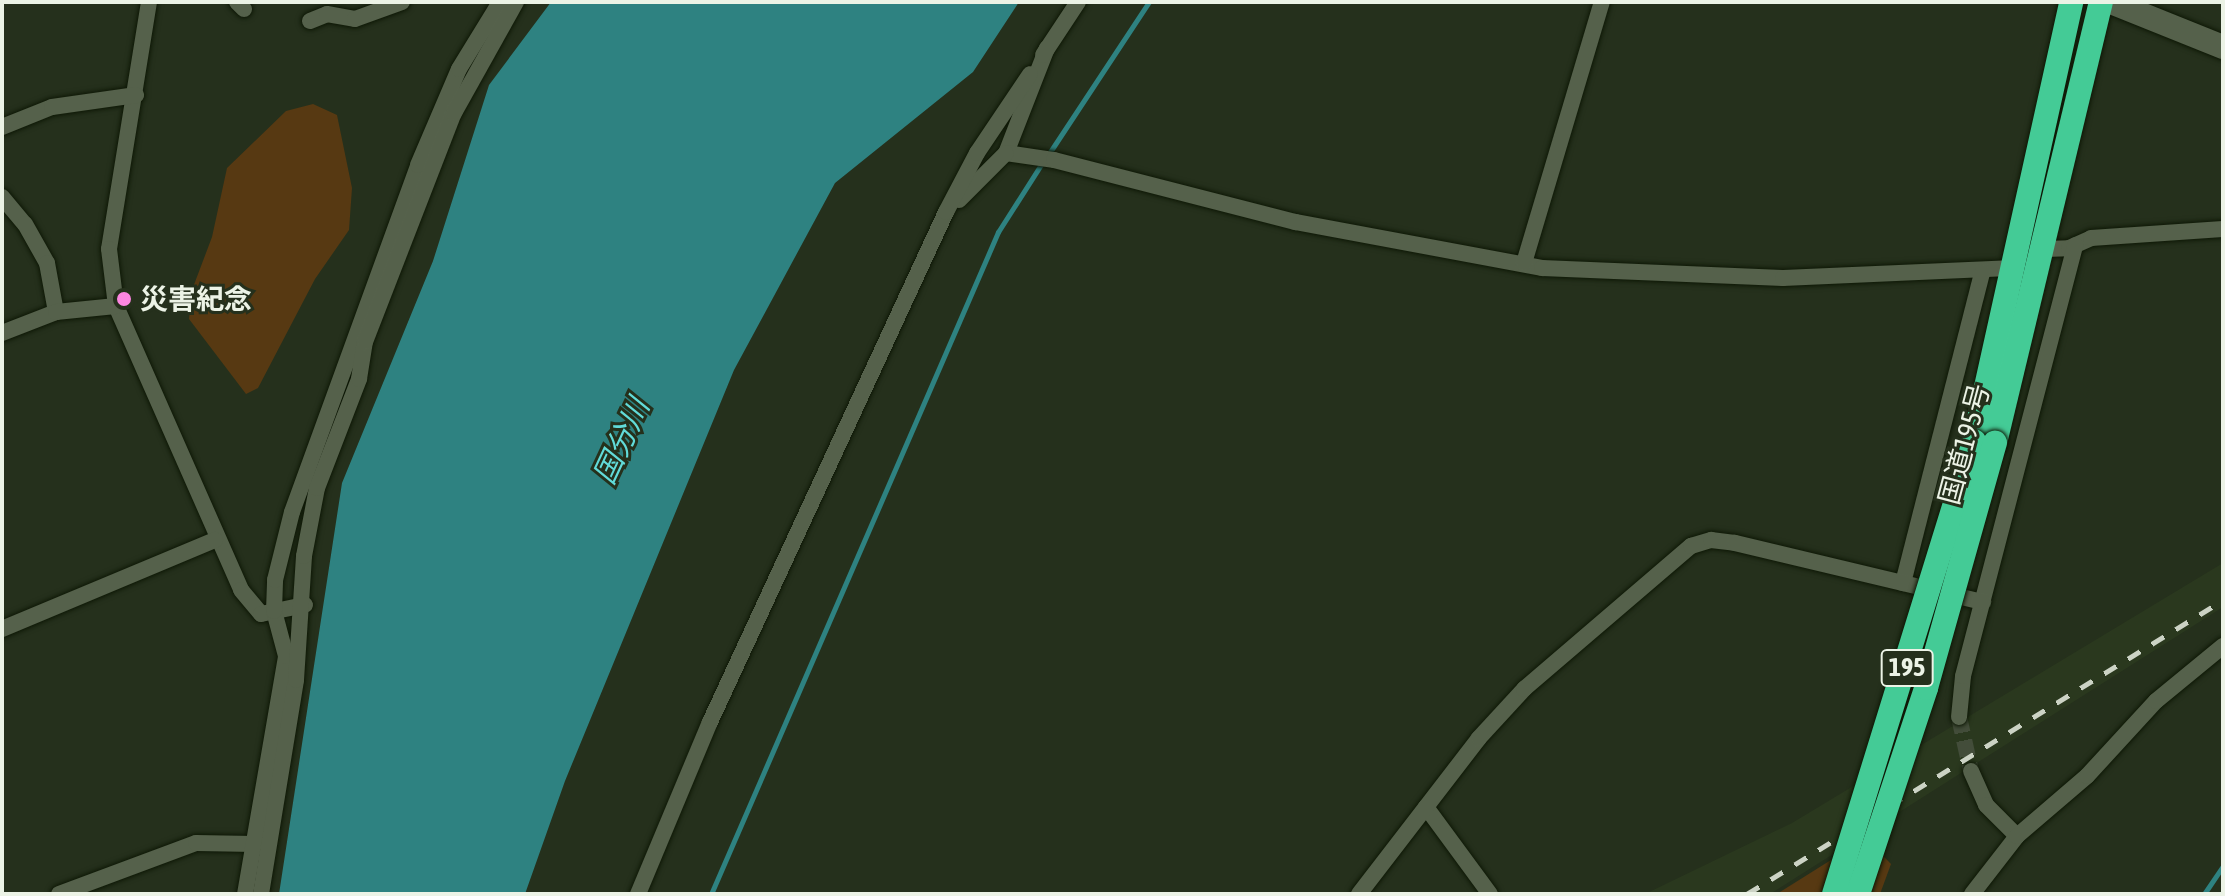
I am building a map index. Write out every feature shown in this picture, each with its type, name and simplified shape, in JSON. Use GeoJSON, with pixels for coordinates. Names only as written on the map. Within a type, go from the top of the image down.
{"type":"FeatureCollection","features":[{"type":"Feature","properties":{"kind":"highway","name":"国道195号"},"geometry":{"type":"LineString","coordinates":[[1858,894],[1926,688],[1985,442],[2015,268],[2071,2]]}},
{"type":"Feature","properties":{"kind":"highway","name":"国道195号"},"geometry":{"type":"LineString","coordinates":[[1834,894],[1985,442],[2045,249],[2101,2]]}},
{"type":"Feature","properties":{"kind":"street"},"geometry":{"type":"LineString","coordinates":[[149,2],[109,249],[116,306],[215,540],[241,590],[261,614],[305,605]]}},
{"type":"Feature","properties":{"kind":"street"},"geometry":{"type":"LineString","coordinates":[[310,21],[325,8],[355,19],[402,2]]}},
{"type":"Feature","properties":{"kind":"street"},"geometry":{"type":"LineString","coordinates":[[261,894],[305,605],[304,556],[317,488],[359,379],[365,342],[454,113],[516,2]]}},
{"type":"Feature","properties":{"kind":"street"},"geometry":{"type":"LineString","coordinates":[[638,894],[710,722],[946,212],[977,153],[1078,2]]}},
{"type":"Feature","properties":{"kind":"street"},"geometry":{"type":"LineString","coordinates":[[1524,263],[1602,2]]}},
{"type":"Feature","properties":{"kind":"street"},"geometry":{"type":"LineString","coordinates":[[2111,2],[2223,47]]}},
{"type":"Feature","properties":{"kind":"street"},"geometry":{"type":"LineString","coordinates":[[245,894],[286,656],[274,611],[275,580],[292,512],[346,374],[348,352],[459,69],[497,3]]}},
{"type":"Feature","properties":{"kind":"street"},"geometry":{"type":"LineString","coordinates":[[946,212],[1014,154],[1047,48]]}},
{"type":"Feature","properties":{"kind":"street"},"geometry":{"type":"LineString","coordinates":[[2,127],[52,107],[136,95]]}},
{"type":"Feature","properties":{"kind":"street"},"geometry":{"type":"LineString","coordinates":[[1014,154],[1054,160],[1296,222],[1524,263],[1783,278],[1982,272],[2015,268]]}},
{"type":"Feature","properties":{"kind":"street"},"geometry":{"type":"LineString","coordinates":[[2,197],[25,224],[47,263],[56,312]]}},
{"type":"Feature","properties":{"kind":"street"},"geometry":{"type":"LineString","coordinates":[[2045,249],[2075,245],[2091,238],[2223,229]]}},
{"type":"Feature","properties":{"kind":"street"},"geometry":{"type":"LineString","coordinates":[[1959,717],[1959,695],[2075,245]]}},
{"type":"Feature","properties":{"kind":"street"},"geometry":{"type":"LineString","coordinates":[[1903,583],[1982,272]]}},
{"type":"Feature","properties":{"kind":"street"},"geometry":{"type":"LineString","coordinates":[[2,333],[56,312],[116,306]]}},
{"type":"Feature","properties":{"kind":"street"},"geometry":{"type":"LineString","coordinates":[[2,629],[215,540]]}},
{"type":"Feature","properties":{"kind":"street"},"geometry":{"type":"LineString","coordinates":[[1359,894],[1524,689],[1691,546],[1711,540],[1735,543],[1983,602]]}},
{"type":"Feature","properties":{"kind":"street"},"geometry":{"type":"LineString","coordinates":[[1972,894],[2017,836],[2087,776],[2156,701],[2223,646]]}},
{"type":"Feature","properties":{"kind":"street"},"geometry":{"type":"LineString","coordinates":[[1971,771],[1986,805],[2017,836]]}},
{"type":"Feature","properties":{"kind":"street"},"geometry":{"type":"LineString","coordinates":[[1426,807],[1490,894]]}},
{"type":"Feature","properties":{"kind":"street"},"geometry":{"type":"LineString","coordinates":[[59,894],[196,843],[255,844]]}},
{"type":"Feature","properties":{"kind":"shaded area"},"geometry":{"type":"Polygon","coordinates":[[[313,104],[337,115],[352,188],[349,230],[315,279],[258,388],[246,394],[189,319],[192,290],[212,237],[227,168],[286,111],[313,104]]]}},
{"type":"Feature","properties":{"kind":"shaded area"},"geometry":{"type":"Polygon","coordinates":[[[2223,563],[2223,607],[1770,894],[1645,894],[1792,823],[2223,563]]]}},
{"type":"Feature","properties":{"kind":"shaded area"},"geometry":{"type":"Polygon","coordinates":[[[1866,838],[1891,864],[1880,894],[1777,894],[1866,838]]]}},
{"type":"Feature","properties":{"kind":"water","name":"国分川"},"geometry":{"type":"Polygon","coordinates":[[[551,2],[1019,2],[973,72],[835,183],[734,370],[565,781],[525,894],[279,894],[342,483],[433,261],[489,85],[551,2]]]}},
{"type":"Feature","properties":{"kind":"waterway"},"geometry":{"type":"LineString","coordinates":[[1048,155],[1149,2]]}},
{"type":"Feature","properties":{"kind":"waterway"},"geometry":{"type":"LineString","coordinates":[[711,894],[998,232],[1042,163]]}},
{"type":"Feature","properties":{"kind":"waterway"},"geometry":{"type":"LineString","coordinates":[[2204,894],[2223,866]]}},
{"type":"Feature","properties":{"kind":"tunnel"},"geometry":{"type":"LineString","coordinates":[[1959,717],[1971,771]]}},
{"type":"Feature","properties":{"kind":"railway"},"geometry":{"type":"LineString","coordinates":[[1747,894],[2223,600]]}},
{"type":"Feature","properties":{"kind":"place","name":"災害紀念"},"geometry":{"type":"Point","coordinates":[124,299]}}]}
